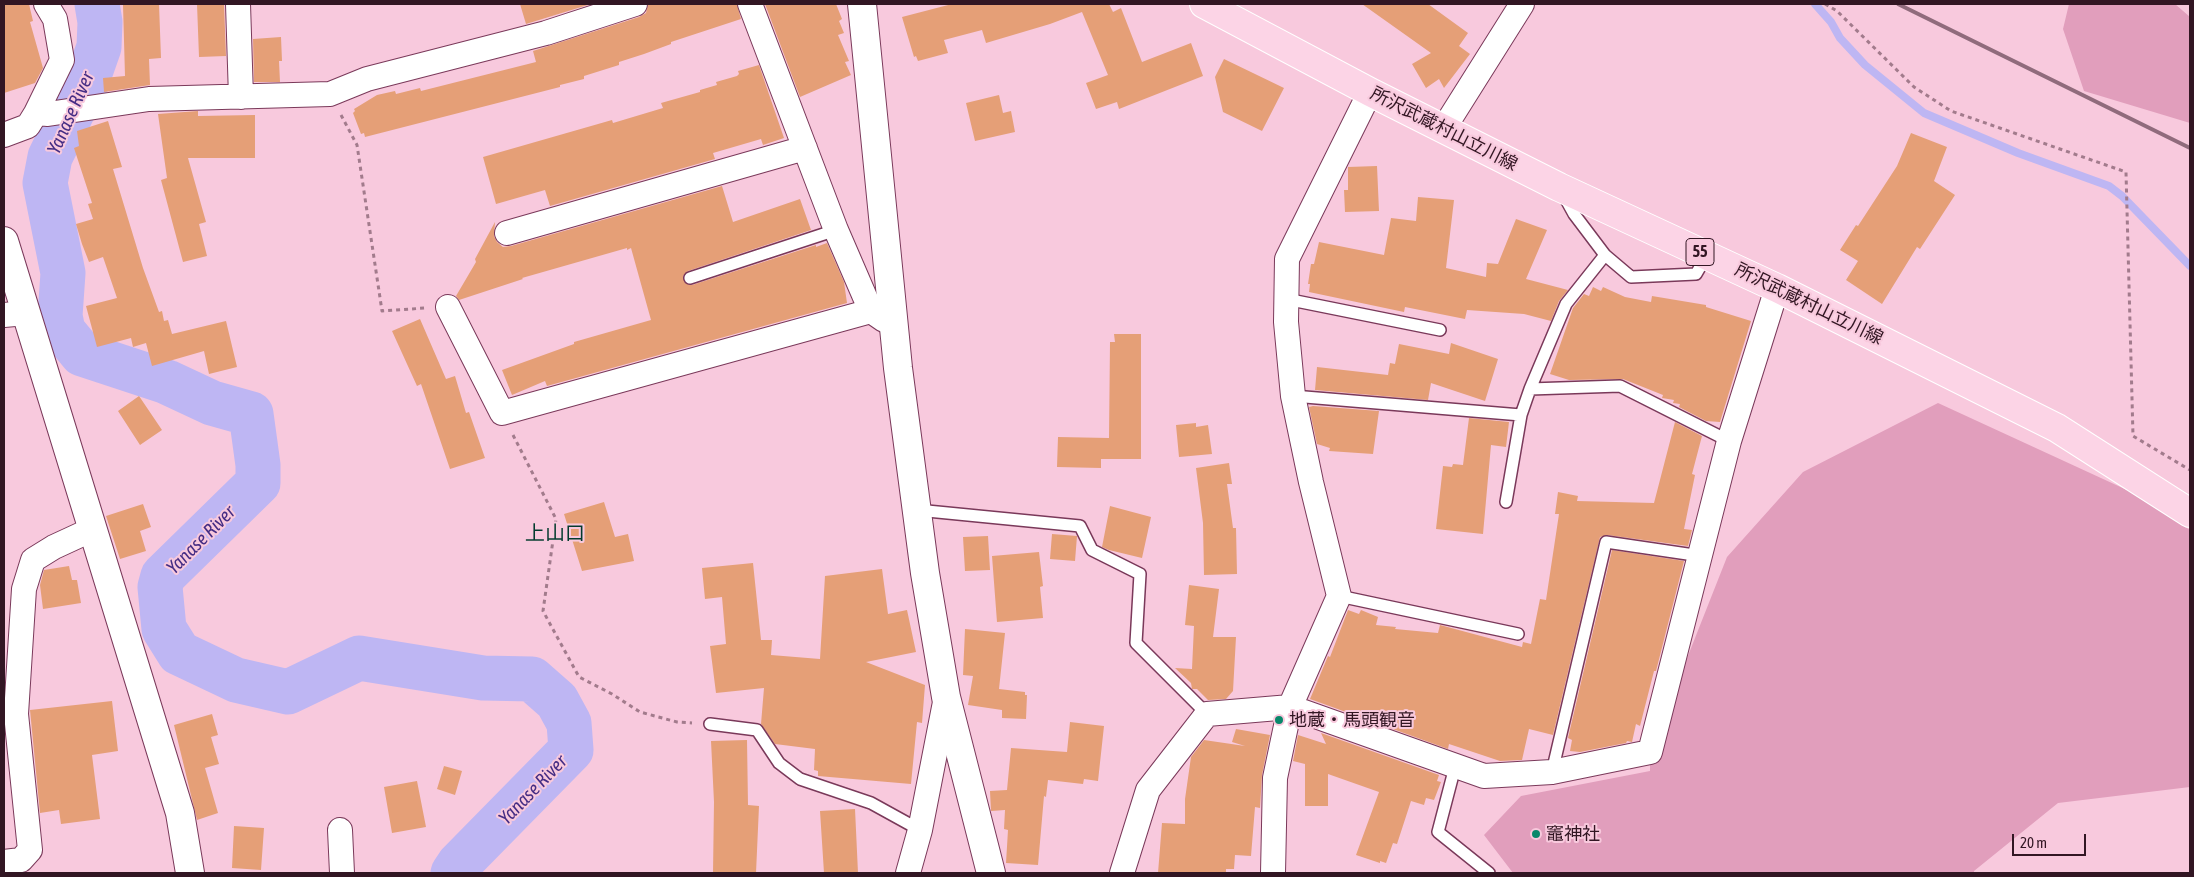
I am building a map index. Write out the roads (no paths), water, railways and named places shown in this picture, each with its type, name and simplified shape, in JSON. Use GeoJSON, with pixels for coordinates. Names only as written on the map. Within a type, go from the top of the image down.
{"type":"FeatureCollection","features":[{"type":"Feature","properties":{"kind":"main road","name":"所沢武蔵村山立川線"},"geometry":{"type":"LineString","coordinates":[[1204,4],[1370,92],[1559,186],[1777,288],[2057,428],[2190,513]]}},
{"type":"Feature","properties":{"kind":"street"},"geometry":{"type":"LineString","coordinates":[[4,135],[28,126],[42,113],[62,60],[55,19],[46,4]]}},
{"type":"Feature","properties":{"kind":"street"},"geometry":{"type":"LineString","coordinates":[[238,4],[241,97]]}},
{"type":"Feature","properties":{"kind":"street"},"geometry":{"type":"LineString","coordinates":[[42,113],[149,99],[330,94],[366,79],[546,33],[634,4]]}},
{"type":"Feature","properties":{"kind":"street"},"geometry":{"type":"LineString","coordinates":[[750,4],[836,230],[871,310],[894,327]]}},
{"type":"Feature","properties":{"kind":"street"},"geometry":{"type":"LineString","coordinates":[[862,4],[894,327],[916,510],[946,697],[992,873]]}},
{"type":"Feature","properties":{"kind":"street"},"geometry":{"type":"LineString","coordinates":[[1444,128],[1522,4]]}},
{"type":"Feature","properties":{"kind":"street"},"geometry":{"type":"LineString","coordinates":[[1273,873],[1275,778],[1290,707],[1339,596],[1311,482],[1293,396],[1286,299],[1287,259],[1370,92]]}},
{"type":"Feature","properties":{"kind":"street"},"geometry":{"type":"LineString","coordinates":[[507,233],[805,148]]}},
{"type":"Feature","properties":{"kind":"street"},"geometry":{"type":"LineString","coordinates":[[4,241],[15,314],[93,529],[180,813],[190,873]]}},
{"type":"Feature","properties":{"kind":"street"},"geometry":{"type":"LineString","coordinates":[[1122,873],[1148,790],[1207,714],[1290,707],[1484,776],[1552,772],[1650,752],[1729,441],[1777,288]]}},
{"type":"Feature","properties":{"kind":"street"},"geometry":{"type":"LineString","coordinates":[[448,307],[502,413],[871,310]]}},
{"type":"Feature","properties":{"kind":"street"},"geometry":{"type":"LineString","coordinates":[[4,862],[21,860],[30,850],[16,714],[24,589],[33,560],[54,547],[93,529]]}},
{"type":"Feature","properties":{"kind":"street"},"geometry":{"type":"LineString","coordinates":[[908,873],[920,830],[946,697]]}},
{"type":"Feature","properties":{"kind":"street"},"geometry":{"type":"LineString","coordinates":[[340,830],[342,873]]}},
{"type":"Feature","properties":{"kind":"lane"},"geometry":{"type":"LineString","coordinates":[[1559,186],[1574,214],[1605,255],[1631,277],[1696,274],[1707,255]]}},
{"type":"Feature","properties":{"kind":"lane"},"geometry":{"type":"LineString","coordinates":[[690,278],[836,230]]}},
{"type":"Feature","properties":{"kind":"lane"},"geometry":{"type":"LineString","coordinates":[[1506,502],[1521,415],[1530,388],[1566,304],[1605,255]]}},
{"type":"Feature","properties":{"kind":"lane"},"geometry":{"type":"LineString","coordinates":[[1286,299],[1440,330]]}},
{"type":"Feature","properties":{"kind":"lane"},"geometry":{"type":"LineString","coordinates":[[1530,388],[1620,386],[1729,441]]}},
{"type":"Feature","properties":{"kind":"lane"},"geometry":{"type":"LineString","coordinates":[[1293,396],[1521,415]]}},
{"type":"Feature","properties":{"kind":"lane"},"geometry":{"type":"LineString","coordinates":[[916,510],[1080,526],[1092,550],[1140,574],[1136,644],[1207,714]]}},
{"type":"Feature","properties":{"kind":"lane"},"geometry":{"type":"LineString","coordinates":[[1552,772],[1606,542],[1701,556]]}},
{"type":"Feature","properties":{"kind":"lane"},"geometry":{"type":"LineString","coordinates":[[1339,596],[1518,634]]}},
{"type":"Feature","properties":{"kind":"lane"},"geometry":{"type":"LineString","coordinates":[[710,724],[757,730],[779,763],[800,779],[871,803],[920,830]]}},
{"type":"Feature","properties":{"kind":"lane"},"geometry":{"type":"LineString","coordinates":[[1455,767],[1438,832],[1473,868],[1489,873]]}},
{"type":"Feature","properties":{"kind":"waterway","name":"Yanase River"},"geometry":{"type":"LineString","coordinates":[[97,4],[100,22],[99,47],[86,84],[50,157],[45,183],[63,273],[60,316],[63,331],[82,354],[167,382],[212,403],[251,414],[258,465],[258,483],[163,576],[160,587],[164,629],[179,653],[236,680],[288,692],[359,658],[483,678],[532,679],[557,701],[569,723],[571,750],[459,864],[453,873]]}},
{"type":"Feature","properties":{"kind":"waterway"},"geometry":{"type":"LineString","coordinates":[[1815,4],[1831,22],[1840,38],[1865,65],[1924,113],[2018,153],[2109,186],[2122,196],[2190,266]]}},
{"type":"Feature","properties":{"kind":"railway"},"geometry":{"type":"LineString","coordinates":[[1898,4],[2190,148]]}},
{"type":"Feature","properties":{"kind":"place","name":"地蔵・馬頭観音"},"geometry":{"type":"Point","coordinates":[1279,720]}},
{"type":"Feature","properties":{"kind":"place","name":"竈神社"},"geometry":{"type":"Point","coordinates":[1536,834]}},
{"type":"Feature","properties":{"kind":"district","name":"上山口"},"geometry":{"type":"Point","coordinates":[555,534]}}]}
